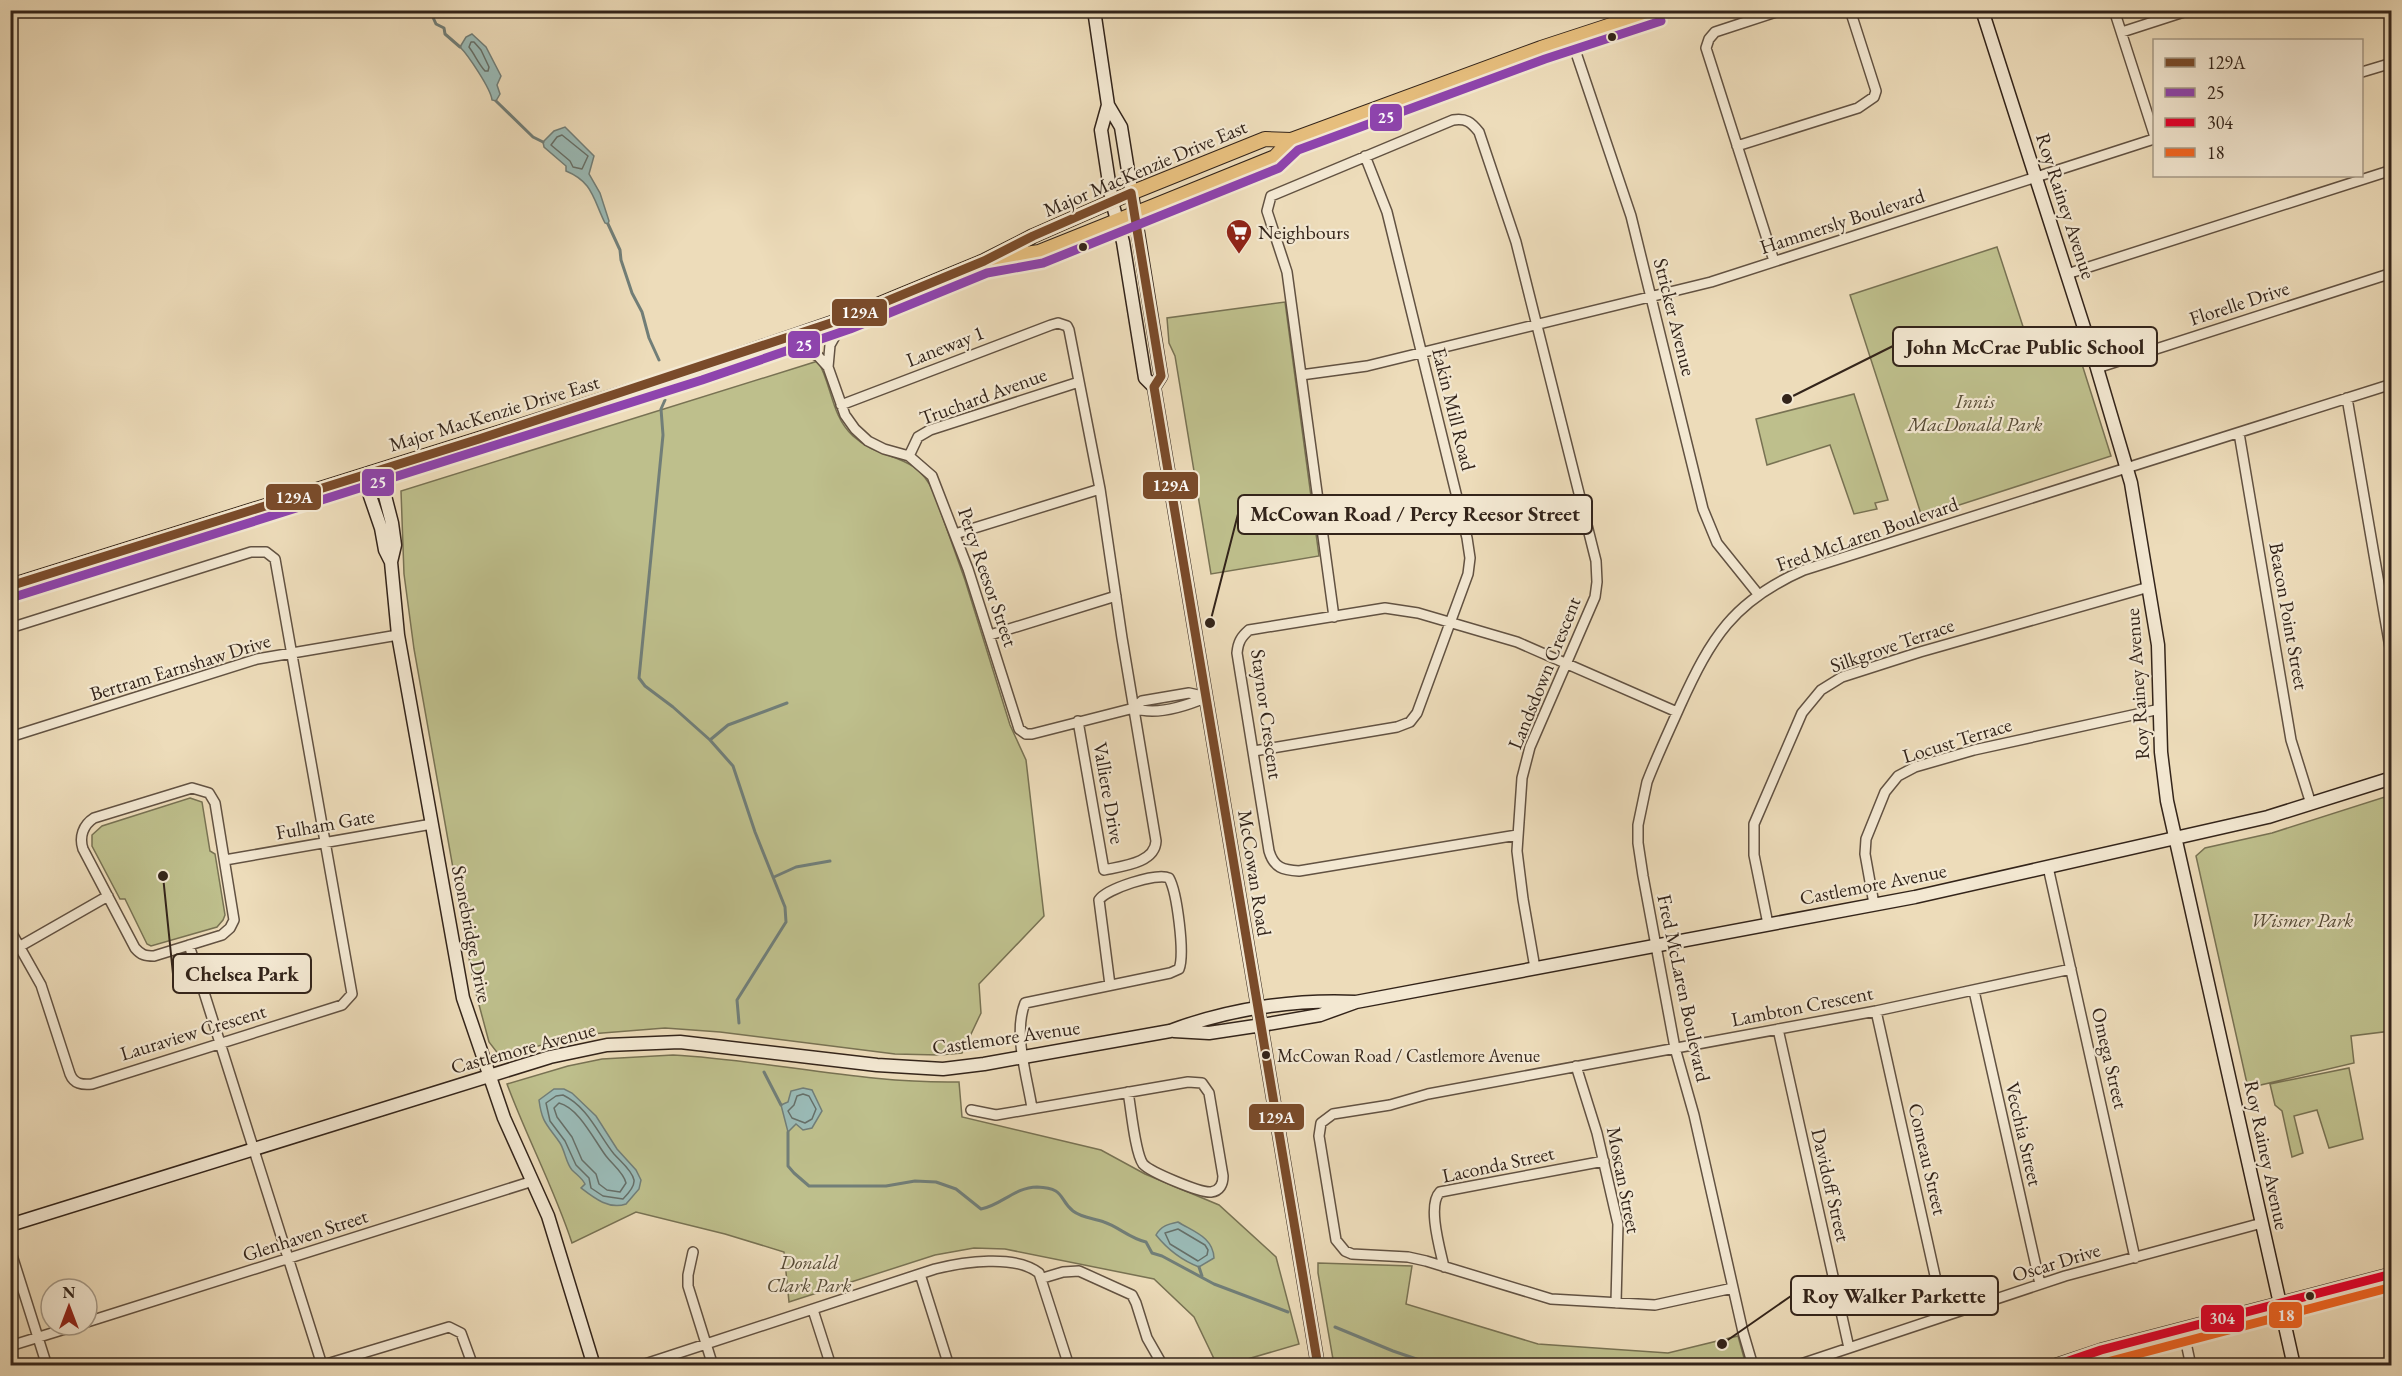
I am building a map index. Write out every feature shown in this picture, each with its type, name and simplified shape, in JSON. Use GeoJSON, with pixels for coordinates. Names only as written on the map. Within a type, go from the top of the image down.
{"type":"FeatureCollection","features":[{"type":"Feature","properties":{"kind":"main road","name":"Major MacKenzie Drive East"},"geometry":{"type":"LineString","coordinates":[[10,586],[479,439],[846,318],[984,261],[1033,236],[1131,193],[1265,139],[1291,140],[1571,38],[1657,10]]}},
{"type":"Feature","properties":{"kind":"main road","name":"Major MacKenzie Drive East"},"geometry":{"type":"LineString","coordinates":[[984,261],[1039,252],[1275,157],[1291,140]]}},
{"type":"Feature","properties":{"kind":"street","name":"McCowan Road"},"geometry":{"type":"LineString","coordinates":[[1094,10],[1108,105],[1121,128],[1161,376],[1154,387]]}},
{"type":"Feature","properties":{"kind":"street"},"geometry":{"type":"LineString","coordinates":[[1774,261],[1707,54],[1709,39],[1719,30],[1782,10]]}},
{"type":"Feature","properties":{"kind":"street"},"geometry":{"type":"LineString","coordinates":[[1737,146],[1858,108],[1874,97],[1876,91],[1850,10]]}},
{"type":"Feature","properties":{"kind":"street","name":"Roy Rainey Avenue"},"geometry":{"type":"LineString","coordinates":[[1982,10],[2127,468],[2158,645],[2164,786],[2282,1303],[2294,1365]]}},
{"type":"Feature","properties":{"kind":"street"},"geometry":{"type":"LineString","coordinates":[[2114,10],[2153,131]]}},
{"type":"Feature","properties":{"kind":"street"},"geometry":{"type":"LineString","coordinates":[[2122,32],[2190,10]]}},
{"type":"Feature","properties":{"kind":"street","name":"Stricker Avenue"},"geometry":{"type":"LineString","coordinates":[[1571,38],[1631,216],[1703,509],[1711,532],[1727,558],[1758,594]]}},
{"type":"Feature","properties":{"kind":"street"},"geometry":{"type":"LineString","coordinates":[[2363,71],[2391,63]]}},
{"type":"Feature","properties":{"kind":"street","name":"McCowan Road"},"geometry":{"type":"LineString","coordinates":[[1108,105],[1101,130],[1112,202],[1123,242],[1145,378],[1154,387],[1318,1365]]}},
{"type":"Feature","properties":{"kind":"street","name":"Landsdown Crescent"},"geometry":{"type":"LineString","coordinates":[[1334,617],[1287,272],[1267,205],[1275,193],[1453,120],[1463,119],[1471,122],[1479,132],[1516,242],[1596,561],[1595,597],[1530,747],[1522,778],[1517,835],[1523,899],[1535,968]]}},
{"type":"Feature","properties":{"kind":"street","name":"Hammersly Boulevard"},"geometry":{"type":"LineString","coordinates":[[1537,324],[1711,282],[2153,139]]}},
{"type":"Feature","properties":{"kind":"street","name":"Eakin Mill Road"},"geometry":{"type":"LineString","coordinates":[[1254,751],[1397,727],[1410,722],[1417,713],[1468,574],[1469,548],[1422,353],[1387,212],[1365,156]]}},
{"type":"Feature","properties":{"kind":"street"},"geometry":{"type":"LineString","coordinates":[[2067,274],[2391,170]]}},
{"type":"Feature","properties":{"kind":"street","name":"Florelle Drive"},"geometry":{"type":"LineString","coordinates":[[2097,368],[2391,273]]}},
{"type":"Feature","properties":{"kind":"street"},"geometry":{"type":"LineString","coordinates":[[828,367],[830,345],[846,318]]}},
{"type":"Feature","properties":{"kind":"street","name":"Laneway 1"},"geometry":{"type":"LineString","coordinates":[[841,405],[1051,325],[1063,324],[1069,330],[1079,382]]}},
{"type":"Feature","properties":{"kind":"street"},"geometry":{"type":"LineString","coordinates":[[1301,375],[1367,366],[1537,324]]}},
{"type":"Feature","properties":{"kind":"street"},"geometry":{"type":"LineString","coordinates":[[782,340],[818,356],[828,367]]}},
{"type":"Feature","properties":{"kind":"street","name":"Percy Reesor Street"},"geometry":{"type":"LineString","coordinates":[[828,367],[850,423],[868,441],[909,456],[932,476],[955,534],[1019,729],[1026,734],[1032,734],[1134,708],[1142,701],[1189,693],[1207,697]]}},
{"type":"Feature","properties":{"kind":"street"},"geometry":{"type":"LineString","coordinates":[[1079,382],[1100,489],[1134,708]]}},
{"type":"Feature","properties":{"kind":"street","name":"Truchard Avenue"},"geometry":{"type":"LineString","coordinates":[[909,456],[918,437],[930,430],[1079,382]]}},
{"type":"Feature","properties":{"kind":"street","name":"Fred McLaren Boulevard"},"geometry":{"type":"LineString","coordinates":[[1754,1365],[1733,1288],[1694,1115],[1675,1048],[1639,849],[1638,825],[1647,782],[1703,657],[1717,634],[1758,594],[1804,570],[2391,384]]}},
{"type":"Feature","properties":{"kind":"street"},"geometry":{"type":"LineString","coordinates":[[2347,398],[2391,659]]}},
{"type":"Feature","properties":{"kind":"street","name":"Beacon Point Street"},"geometry":{"type":"LineString","coordinates":[[2239,433],[2291,740],[2311,804]]}},
{"type":"Feature","properties":{"kind":"street","name":"Stonebridge Drive"},"geometry":{"type":"LineString","coordinates":[[370,473],[384,492],[392,523],[394,545],[391,562],[398,635],[462,998],[507,1126],[548,1216],[594,1365]]}},
{"type":"Feature","properties":{"kind":"street"},"geometry":{"type":"LineString","coordinates":[[955,534],[1100,489]]}},
{"type":"Feature","properties":{"kind":"street","name":"Lauraview Crescent"},"geometry":{"type":"LineString","coordinates":[[10,628],[251,552],[266,552],[275,559],[279,569],[353,991],[351,997],[342,1005],[92,1084],[76,1082],[72,1079],[41,985],[15,949],[10,930]]}},
{"type":"Feature","properties":{"kind":"street","name":"Silkgrove Terrace"},"geometry":{"type":"LineString","coordinates":[[1768,924],[1754,855],[1754,824],[1803,713],[1821,690],[1842,677],[1920,652],[2149,587]]}},
{"type":"Feature","properties":{"kind":"street"},"geometry":{"type":"LineString","coordinates":[[990,636],[1116,596]]}},
{"type":"Feature","properties":{"kind":"street","name":"Staynor Crescent"},"geometry":{"type":"LineString","coordinates":[[1517,835],[1299,871],[1283,869],[1273,863],[1269,851],[1237,653],[1242,636],[1249,630],[1395,608],[1490,632],[1677,712]]}},
{"type":"Feature","properties":{"kind":"street","name":"Bertram Earnshaw Drive"},"geometry":{"type":"LineString","coordinates":[[10,737],[257,659],[398,635]]}},
{"type":"Feature","properties":{"kind":"street","name":"Valliere Drive"},"geometry":{"type":"LineString","coordinates":[[1078,721],[1104,870],[1147,858],[1156,846],[1134,708]]}},
{"type":"Feature","properties":{"kind":"street","name":"Locust Terrace"},"geometry":{"type":"LineString","coordinates":[[1874,904],[1865,854],[1866,839],[1885,792],[1899,776],[1915,767],[1974,750],[2160,709]]}},
{"type":"Feature","properties":{"kind":"street","name":"Castlemore Avenue"},"geometry":{"type":"LineString","coordinates":[[1170,1031],[1209,1034],[1320,1015],[1356,1002],[1874,904],[2268,817],[2391,778]]}},
{"type":"Feature","properties":{"kind":"street"},"geometry":{"type":"LineString","coordinates":[[192,788],[209,793],[215,802],[225,860],[234,920],[230,928],[222,935],[154,956],[141,954],[83,849],[81,836],[83,829],[94,818],[192,788]]}},
{"type":"Feature","properties":{"kind":"street","name":"Fulham Gate"},"geometry":{"type":"LineString","coordinates":[[225,860],[432,824]]}},
{"type":"Feature","properties":{"kind":"street","name":"Omega Street"},"geometry":{"type":"LineString","coordinates":[[2048,867],[2135,1258]]}},
{"type":"Feature","properties":{"kind":"street"},"geometry":{"type":"LineString","coordinates":[[1032,1108],[1020,1028],[1024,1003],[1170,973],[1179,969],[1181,950],[1174,892],[1169,878],[1159,875],[1108,891],[1099,900],[1110,985]]}},
{"type":"Feature","properties":{"kind":"street"},"geometry":{"type":"LineString","coordinates":[[15,949],[108,896]]}},
{"type":"Feature","properties":{"kind":"street"},"geometry":{"type":"LineString","coordinates":[[189,945],[321,1365],[449,1327],[461,1333],[473,1365]]}},
{"type":"Feature","properties":{"kind":"street","name":"Lambton Crescent"},"geometry":{"type":"LineString","coordinates":[[1733,1288],[1660,1304],[1551,1299],[1408,1257],[1352,1254],[1339,1246],[1336,1240],[1318,1136],[1321,1123],[1333,1114],[1576,1066],[1876,1011],[2071,969]]}},
{"type":"Feature","properties":{"kind":"street","name":"Vecchia Street"},"geometry":{"type":"LineString","coordinates":[[1974,991],[2040,1284]]}},
{"type":"Feature","properties":{"kind":"street","name":"Castlemore Avenue"},"geometry":{"type":"LineString","coordinates":[[10,1226],[489,1075],[576,1050],[651,1042],[706,1043],[909,1068],[954,1068],[1170,1031],[1204,1018],[1258,1008],[1320,1000],[1356,1002]]}},
{"type":"Feature","properties":{"kind":"street","name":"Comeau Street"},"geometry":{"type":"LineString","coordinates":[[1876,1011],[1944,1316]]}},
{"type":"Feature","properties":{"kind":"street","name":"Davidoff Street"},"geometry":{"type":"LineString","coordinates":[[1778,1029],[1849,1348]]}},
{"type":"Feature","properties":{"kind":"street","name":"Moscan Street"},"geometry":{"type":"LineString","coordinates":[[1576,1066],[1604,1161],[1619,1236],[1616,1303]]}},
{"type":"Feature","properties":{"kind":"street"},"geometry":{"type":"LineString","coordinates":[[971,1110],[996,1114],[1128,1092],[1196,1081],[1207,1088],[1223,1176],[1221,1186],[1217,1190],[1212,1192],[1201,1190],[1145,1166],[1139,1156],[1128,1092]]}},
{"type":"Feature","properties":{"kind":"street","name":"Laconda Street"},"geometry":{"type":"LineString","coordinates":[[1444,1267],[1433,1208],[1436,1196],[1440,1192],[1604,1161]]}},
{"type":"Feature","properties":{"kind":"street","name":"Glenhaven Street"},"geometry":{"type":"LineString","coordinates":[[99,1318],[533,1181]]}},
{"type":"Feature","properties":{"kind":"street","name":"Oscar Drive"},"geometry":{"type":"LineString","coordinates":[[1795,1365],[2065,1276],[2262,1223]]}},
{"type":"Feature","properties":{"kind":"street"},"geometry":{"type":"LineString","coordinates":[[10,1249],[47,1365]]}},
{"type":"Feature","properties":{"kind":"street"},"geometry":{"type":"LineString","coordinates":[[693,1252],[688,1286],[713,1365]]}},
{"type":"Feature","properties":{"kind":"street"},"geometry":{"type":"LineString","coordinates":[[639,1365],[920,1274],[953,1265],[999,1262],[1028,1266],[1039,1273],[1069,1365]]}},
{"type":"Feature","properties":{"kind":"street"},"geometry":{"type":"LineString","coordinates":[[1042,1278],[1063,1272],[1079,1271],[1131,1295],[1136,1303],[1147,1338],[1163,1365]]}},
{"type":"Feature","properties":{"kind":"street"},"geometry":{"type":"LineString","coordinates":[[920,1274],[948,1365]]}},
{"type":"Feature","properties":{"kind":"street"},"geometry":{"type":"LineString","coordinates":[[2053,1365],[2092,1360],[2183,1329],[2391,1274]]}},
{"type":"Feature","properties":{"kind":"street"},"geometry":{"type":"LineString","coordinates":[[813,1310],[831,1365]]}},
{"type":"Feature","properties":{"kind":"street"},"geometry":{"type":"LineString","coordinates":[[2183,1329],[2191,1365]]}},
{"type":"Feature","properties":{"kind":"street"},"geometry":{"type":"LineString","coordinates":[[10,1346],[42,1337]]}},
{"type":"Feature","properties":{"kind":"green space","name":"Innis MacDonald Park"},"geometry":{"type":"Polygon","coordinates":[[[1997,247],[2031,351],[2074,339],[2111,456],[1922,517],[1850,295],[1997,247]]]}},
{"type":"Feature","properties":{"kind":"green space"},"geometry":{"type":"Polygon","coordinates":[[[1285,302],[1319,556],[1211,574],[1175,356],[1169,343],[1167,318],[1285,302]]]}},
{"type":"Feature","properties":{"kind":"green space"},"geometry":{"type":"Polygon","coordinates":[[[818,361],[840,419],[853,436],[875,450],[908,463],[926,479],[934,493],[965,580],[1010,725],[1026,760],[1044,916],[979,984],[981,1013],[962,1053],[895,1054],[720,1032],[665,1028],[590,1034],[499,1055],[489,1042],[474,986],[414,649],[404,574],[401,491],[818,361]]]}},
{"type":"Feature","properties":{"kind":"green space"},"geometry":{"type":"Polygon","coordinates":[[[1854,394],[1888,500],[1875,503],[1877,509],[1854,514],[1830,445],[1767,465],[1756,419],[1854,394]]]}},
{"type":"Feature","properties":{"kind":"green space","name":"Wismer Park"},"geometry":{"type":"Polygon","coordinates":[[[2391,795],[2391,1031],[2351,1036],[2354,1063],[2248,1088],[2196,856],[2205,848],[2272,833],[2391,795]]]}},
{"type":"Feature","properties":{"kind":"green space"},"geometry":{"type":"Polygon","coordinates":[[[190,798],[202,802],[210,851],[215,854],[225,915],[217,927],[151,946],[147,944],[125,899],[120,899],[92,846],[92,835],[102,826],[190,798]]]}},
{"type":"Feature","properties":{"kind":"green space","name":"Donald Clark Park"},"geometry":{"type":"Polygon","coordinates":[[[673,1055],[851,1076],[923,1082],[959,1082],[962,1117],[1101,1150],[1145,1174],[1219,1205],[1276,1257],[1299,1344],[1227,1365],[1217,1365],[1194,1317],[1154,1279],[1005,1249],[974,1248],[935,1255],[789,1302],[784,1252],[725,1234],[636,1212],[572,1243],[507,1084],[568,1066],[602,1059],[673,1055]]]}},
{"type":"Feature","properties":{"kind":"green space"},"geometry":{"type":"Polygon","coordinates":[[[2349,1068],[2363,1139],[2329,1148],[2317,1110],[2294,1116],[2303,1153],[2292,1157],[2282,1111],[2275,1105],[2270,1084],[2349,1068]]]}},
{"type":"Feature","properties":{"kind":"green space"},"geometry":{"type":"Polygon","coordinates":[[[1318,1263],[1412,1266],[1406,1304],[1538,1344],[1668,1353],[1738,1336],[1746,1365],[1334,1365],[1318,1263]]]}},
{"type":"Feature","properties":{"kind":"water"},"geometry":{"type":"Polygon","coordinates":[[[472,34],[486,47],[501,76],[497,85],[500,94],[496,101],[492,100],[484,81],[460,47],[466,37],[472,34]]]}},
{"type":"Feature","properties":{"kind":"water"},"geometry":{"type":"Polygon","coordinates":[[[565,127],[594,156],[589,174],[600,193],[608,224],[605,223],[587,186],[575,175],[566,171],[566,166],[544,147],[543,142],[554,131],[565,127]]]}},
{"type":"Feature","properties":{"kind":"water"},"geometry":{"type":"Polygon","coordinates":[[[803,1088],[812,1090],[822,1111],[812,1128],[803,1130],[796,1124],[788,1132],[781,1105],[788,1102],[791,1091],[803,1088]]]}},
{"type":"Feature","properties":{"kind":"water"},"geometry":{"type":"Polygon","coordinates":[[[554,1089],[564,1089],[572,1093],[596,1116],[617,1149],[636,1170],[641,1180],[639,1189],[626,1204],[608,1204],[596,1199],[581,1188],[585,1184],[570,1167],[562,1146],[546,1124],[542,1114],[539,1100],[554,1089]]]}},
{"type":"Feature","properties":{"kind":"water"},"geometry":{"type":"Polygon","coordinates":[[[1178,1222],[1206,1240],[1213,1251],[1214,1258],[1199,1267],[1175,1254],[1156,1235],[1165,1226],[1178,1222]]]}},
{"type":"Feature","properties":{"kind":"waterway"},"geometry":{"type":"LineString","coordinates":[[431,13],[436,24],[444,28],[445,34],[460,47]]}},
{"type":"Feature","properties":{"kind":"waterway"},"geometry":{"type":"LineString","coordinates":[[496,101],[533,137],[543,142]]}},
{"type":"Feature","properties":{"kind":"waterway"},"geometry":{"type":"LineString","coordinates":[[608,224],[620,250],[632,293],[642,312],[649,338],[659,360]]}},
{"type":"Feature","properties":{"kind":"waterway"},"geometry":{"type":"LineString","coordinates":[[665,400],[661,409],[663,435],[639,678],[645,686],[710,740],[733,766],[755,832],[785,907],[786,922],[737,1000],[739,1023]]}},
{"type":"Feature","properties":{"kind":"waterway"},"geometry":{"type":"LineString","coordinates":[[710,740],[728,725],[787,703]]}},
{"type":"Feature","properties":{"kind":"waterway"},"geometry":{"type":"LineString","coordinates":[[774,877],[796,867],[830,861]]}},
{"type":"Feature","properties":{"kind":"waterway"},"geometry":{"type":"LineString","coordinates":[[764,1072],[781,1105]]}},
{"type":"Feature","properties":{"kind":"waterway"},"geometry":{"type":"LineString","coordinates":[[788,1132],[788,1166],[809,1186],[886,1186],[915,1181],[936,1182],[956,1189],[981,1209],[1029,1188],[1053,1189],[1068,1207],[1077,1213],[1109,1224],[1146,1242],[1152,1253],[1214,1284],[1288,1312]]}},
{"type":"Feature","properties":{"kind":"waterway"},"geometry":{"type":"LineString","coordinates":[[1199,1267],[1202,1276]]}},
{"type":"Feature","properties":{"kind":"waterway"},"geometry":{"type":"LineString","coordinates":[[1335,1327],[1437,1366]]}},
{"type":"Feature","properties":{"kind":"transit line","name":"25"},"geometry":{"type":"LineString","coordinates":[[14,597],[702,380],[850,329],[987,273],[1043,263],[1279,168],[1298,150],[1545,59],[1661,21]]}},
{"type":"Feature","properties":{"kind":"transit line","name":"129A"},"geometry":{"type":"LineString","coordinates":[[10,586],[479,439],[846,318],[984,261],[1033,236],[1131,193],[1161,376],[1154,387],[1318,1366]]}},
{"type":"Feature","properties":{"kind":"transit line","name":"304"},"geometry":{"type":"LineString","coordinates":[[2054,1366],[2101,1350],[2392,1274]]}},
{"type":"Feature","properties":{"kind":"transit line","name":"18"},"geometry":{"type":"LineString","coordinates":[[2092,1366],[2392,1287]]}},
{"type":"Feature","properties":{"kind":"place","name":"Neighbours"},"geometry":{"type":"Point","coordinates":[1239,255]}},
{"type":"Feature","properties":{"kind":"place","name":"John McCrae Public School"},"geometry":{"type":"Point","coordinates":[1787,399]}},
{"type":"Feature","properties":{"kind":"place","name":"McCowan Road / Percy Reesor Street"},"geometry":{"type":"Point","coordinates":[1210,623]}},
{"type":"Feature","properties":{"kind":"place","name":"Chelsea Park"},"geometry":{"type":"Point","coordinates":[163,876]}},
{"type":"Feature","properties":{"kind":"place","name":"McCowan Road / Castlemore Avenue"},"geometry":{"type":"Point","coordinates":[1266,1055]}},
{"type":"Feature","properties":{"kind":"place","name":"Roy Walker Parkette"},"geometry":{"type":"Point","coordinates":[1722,1344]}}]}
